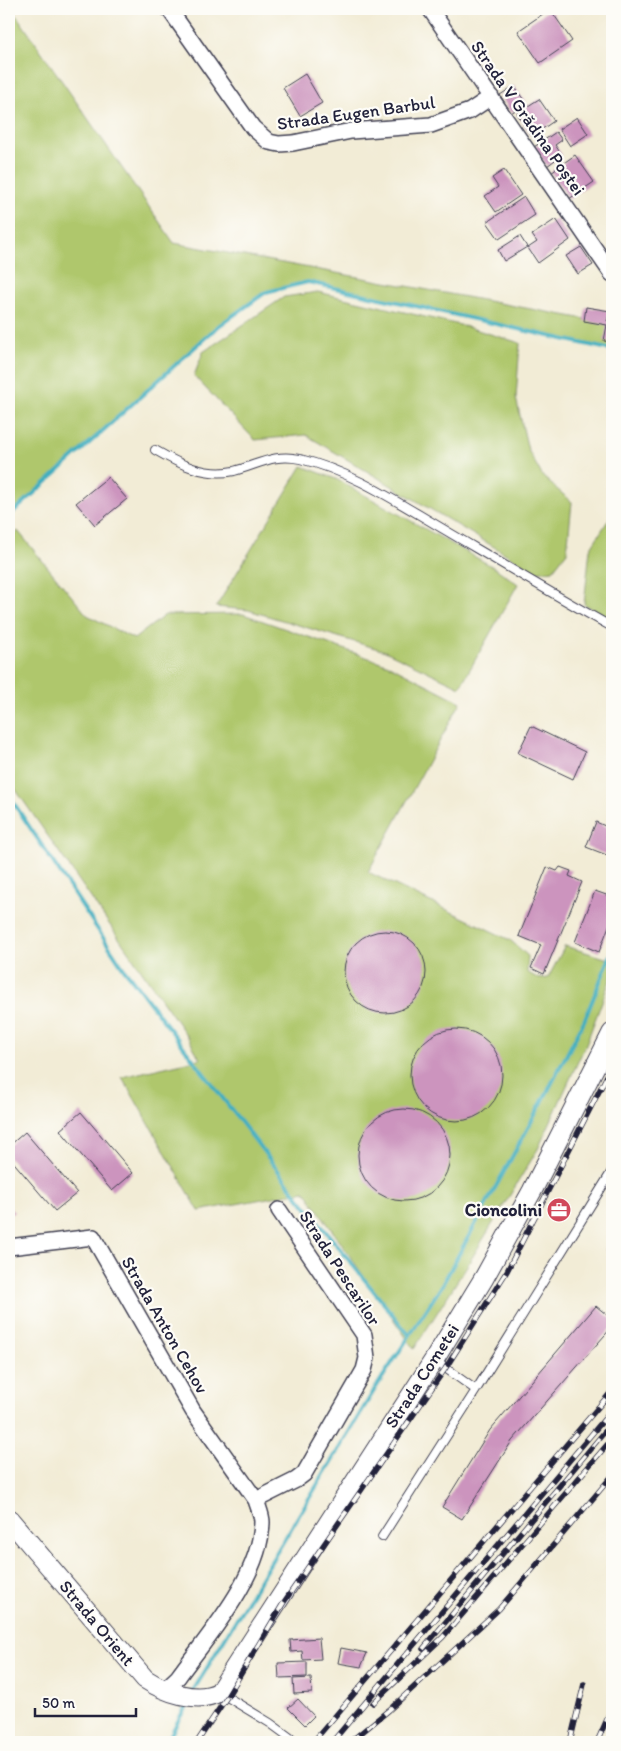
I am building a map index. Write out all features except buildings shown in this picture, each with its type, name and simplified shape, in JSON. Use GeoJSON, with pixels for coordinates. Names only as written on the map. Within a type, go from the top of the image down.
{"type":"FeatureCollection","features":[{"type":"Feature","properties":{"kind":"street","name":"Strada Eugen Barbul"},"geometry":{"type":"LineString","coordinates":[[169,9],[253,128],[269,142],[279,144],[293,143],[351,131],[431,125],[470,110],[491,97]]}},
{"type":"Feature","properties":{"kind":"street","name":"Strada V Grădina Poștei"},"geometry":{"type":"LineString","coordinates":[[430,9],[612,274]]}},
{"type":"Feature","properties":{"kind":"street","name":"Strada Cometei"},"geometry":{"type":"LineString","coordinates":[[211,1695],[434,1360],[484,1278],[528,1199],[612,1035]]}},
{"type":"Feature","properties":{"kind":"street","name":"Strada Pescarilor"},"geometry":{"type":"LineString","coordinates":[[256,1500],[291,1483],[304,1474],[364,1370],[367,1358],[364,1335],[279,1210]]}},
{"type":"Feature","properties":{"kind":"street","name":"Strada Anton Cehov"},"geometry":{"type":"LineString","coordinates":[[9,1246],[92,1237],[194,1411],[256,1500]]}},
{"type":"Feature","properties":{"kind":"street"},"geometry":{"type":"LineString","coordinates":[[169,1691],[245,1580],[258,1550],[262,1521],[256,1500]]}},
{"type":"Feature","properties":{"kind":"street","name":"Strada Orient"},"geometry":{"type":"LineString","coordinates":[[9,1519],[140,1675],[169,1691],[211,1695]]}},
{"type":"Feature","properties":{"kind":"lane"},"geometry":{"type":"LineString","coordinates":[[156,450],[182,466],[206,471],[232,471],[274,457],[299,459],[339,473],[390,498],[612,627]]}},
{"type":"Feature","properties":{"kind":"lane"},"geometry":{"type":"LineString","coordinates":[[382,1537],[612,1171]]}},
{"type":"Feature","properties":{"kind":"lane"},"geometry":{"type":"LineString","coordinates":[[434,1360],[476,1390]]}},
{"type":"Feature","properties":{"kind":"lane"},"geometry":{"type":"LineString","coordinates":[[211,1695],[270,1723],[296,1742]]}},
{"type":"Feature","properties":{"kind":"green space"},"geometry":{"type":"Polygon","coordinates":[[[9,9],[12,9],[174,243],[612,324],[612,350],[308,282],[266,292],[217,327],[9,516],[9,9]]]}},
{"type":"Feature","properties":{"kind":"green space"},"geometry":{"type":"Polygon","coordinates":[[[318,292],[464,326],[520,343],[516,398],[528,450],[543,477],[572,502],[567,552],[553,570],[536,572],[306,435],[255,440],[194,376],[203,352],[284,297],[318,292]]]}},
{"type":"Feature","properties":{"kind":"green space"},"geometry":{"type":"Polygon","coordinates":[[[302,466],[336,479],[495,568],[518,584],[460,687],[385,651],[248,610],[216,607],[302,466]]]}},
{"type":"Feature","properties":{"kind":"green space"},"geometry":{"type":"Polygon","coordinates":[[[612,514],[612,620],[584,604],[590,549],[612,514]]]}},
{"type":"Feature","properties":{"kind":"green space"},"geometry":{"type":"Polygon","coordinates":[[[18,531],[87,615],[134,639],[165,615],[243,614],[389,665],[461,702],[368,872],[510,940],[528,956],[527,972],[539,979],[548,978],[565,946],[612,960],[612,975],[586,1044],[538,1149],[414,1349],[305,1191],[199,1211],[122,1077],[200,1059],[189,1039],[9,780],[9,538],[18,531]]]}},
{"type":"Feature","properties":{"kind":"waterway"},"geometry":{"type":"LineString","coordinates":[[9,516],[217,327],[266,292],[308,282],[612,350]]}},
{"type":"Feature","properties":{"kind":"waterway"},"geometry":{"type":"LineString","coordinates":[[9,796],[124,969],[299,1198],[409,1335]]}},
{"type":"Feature","properties":{"kind":"waterway"},"geometry":{"type":"LineString","coordinates":[[193,1691],[375,1389],[441,1287],[584,1021],[612,952]]}},
{"type":"Feature","properties":{"kind":"waterway"},"geometry":{"type":"LineString","coordinates":[[167,1742],[188,1702]]}},
{"type":"Feature","properties":{"kind":"railway"},"geometry":{"type":"LineString","coordinates":[[197,1742],[227,1697],[284,1602],[445,1369],[507,1271],[612,1066]]}},
{"type":"Feature","properties":{"kind":"railway"},"geometry":{"type":"LineString","coordinates":[[313,1742],[612,1391]]}},
{"type":"Feature","properties":{"kind":"railway"},"geometry":{"type":"LineString","coordinates":[[332,1742],[612,1410]]}},
{"type":"Feature","properties":{"kind":"railway"},"geometry":{"type":"LineString","coordinates":[[423,1649],[612,1423]]}},
{"type":"Feature","properties":{"kind":"railway"},"geometry":{"type":"LineString","coordinates":[[373,1703],[443,1637],[612,1439]]}},
{"type":"Feature","properties":{"kind":"railway"},"geometry":{"type":"LineString","coordinates":[[350,1742],[389,1710],[499,1609],[612,1476]]}},
{"type":"Feature","properties":{"kind":"railway"},"geometry":{"type":"LineString","coordinates":[[570,1742],[584,1684]]}},
{"type":"Feature","properties":{"kind":"railway"},"geometry":{"type":"LineString","coordinates":[[597,1742],[612,1708]]}},
{"type":"Feature","properties":{"kind":"place","name":"Cioncolini"},"geometry":{"type":"Point","coordinates":[559,1210]}}]}
